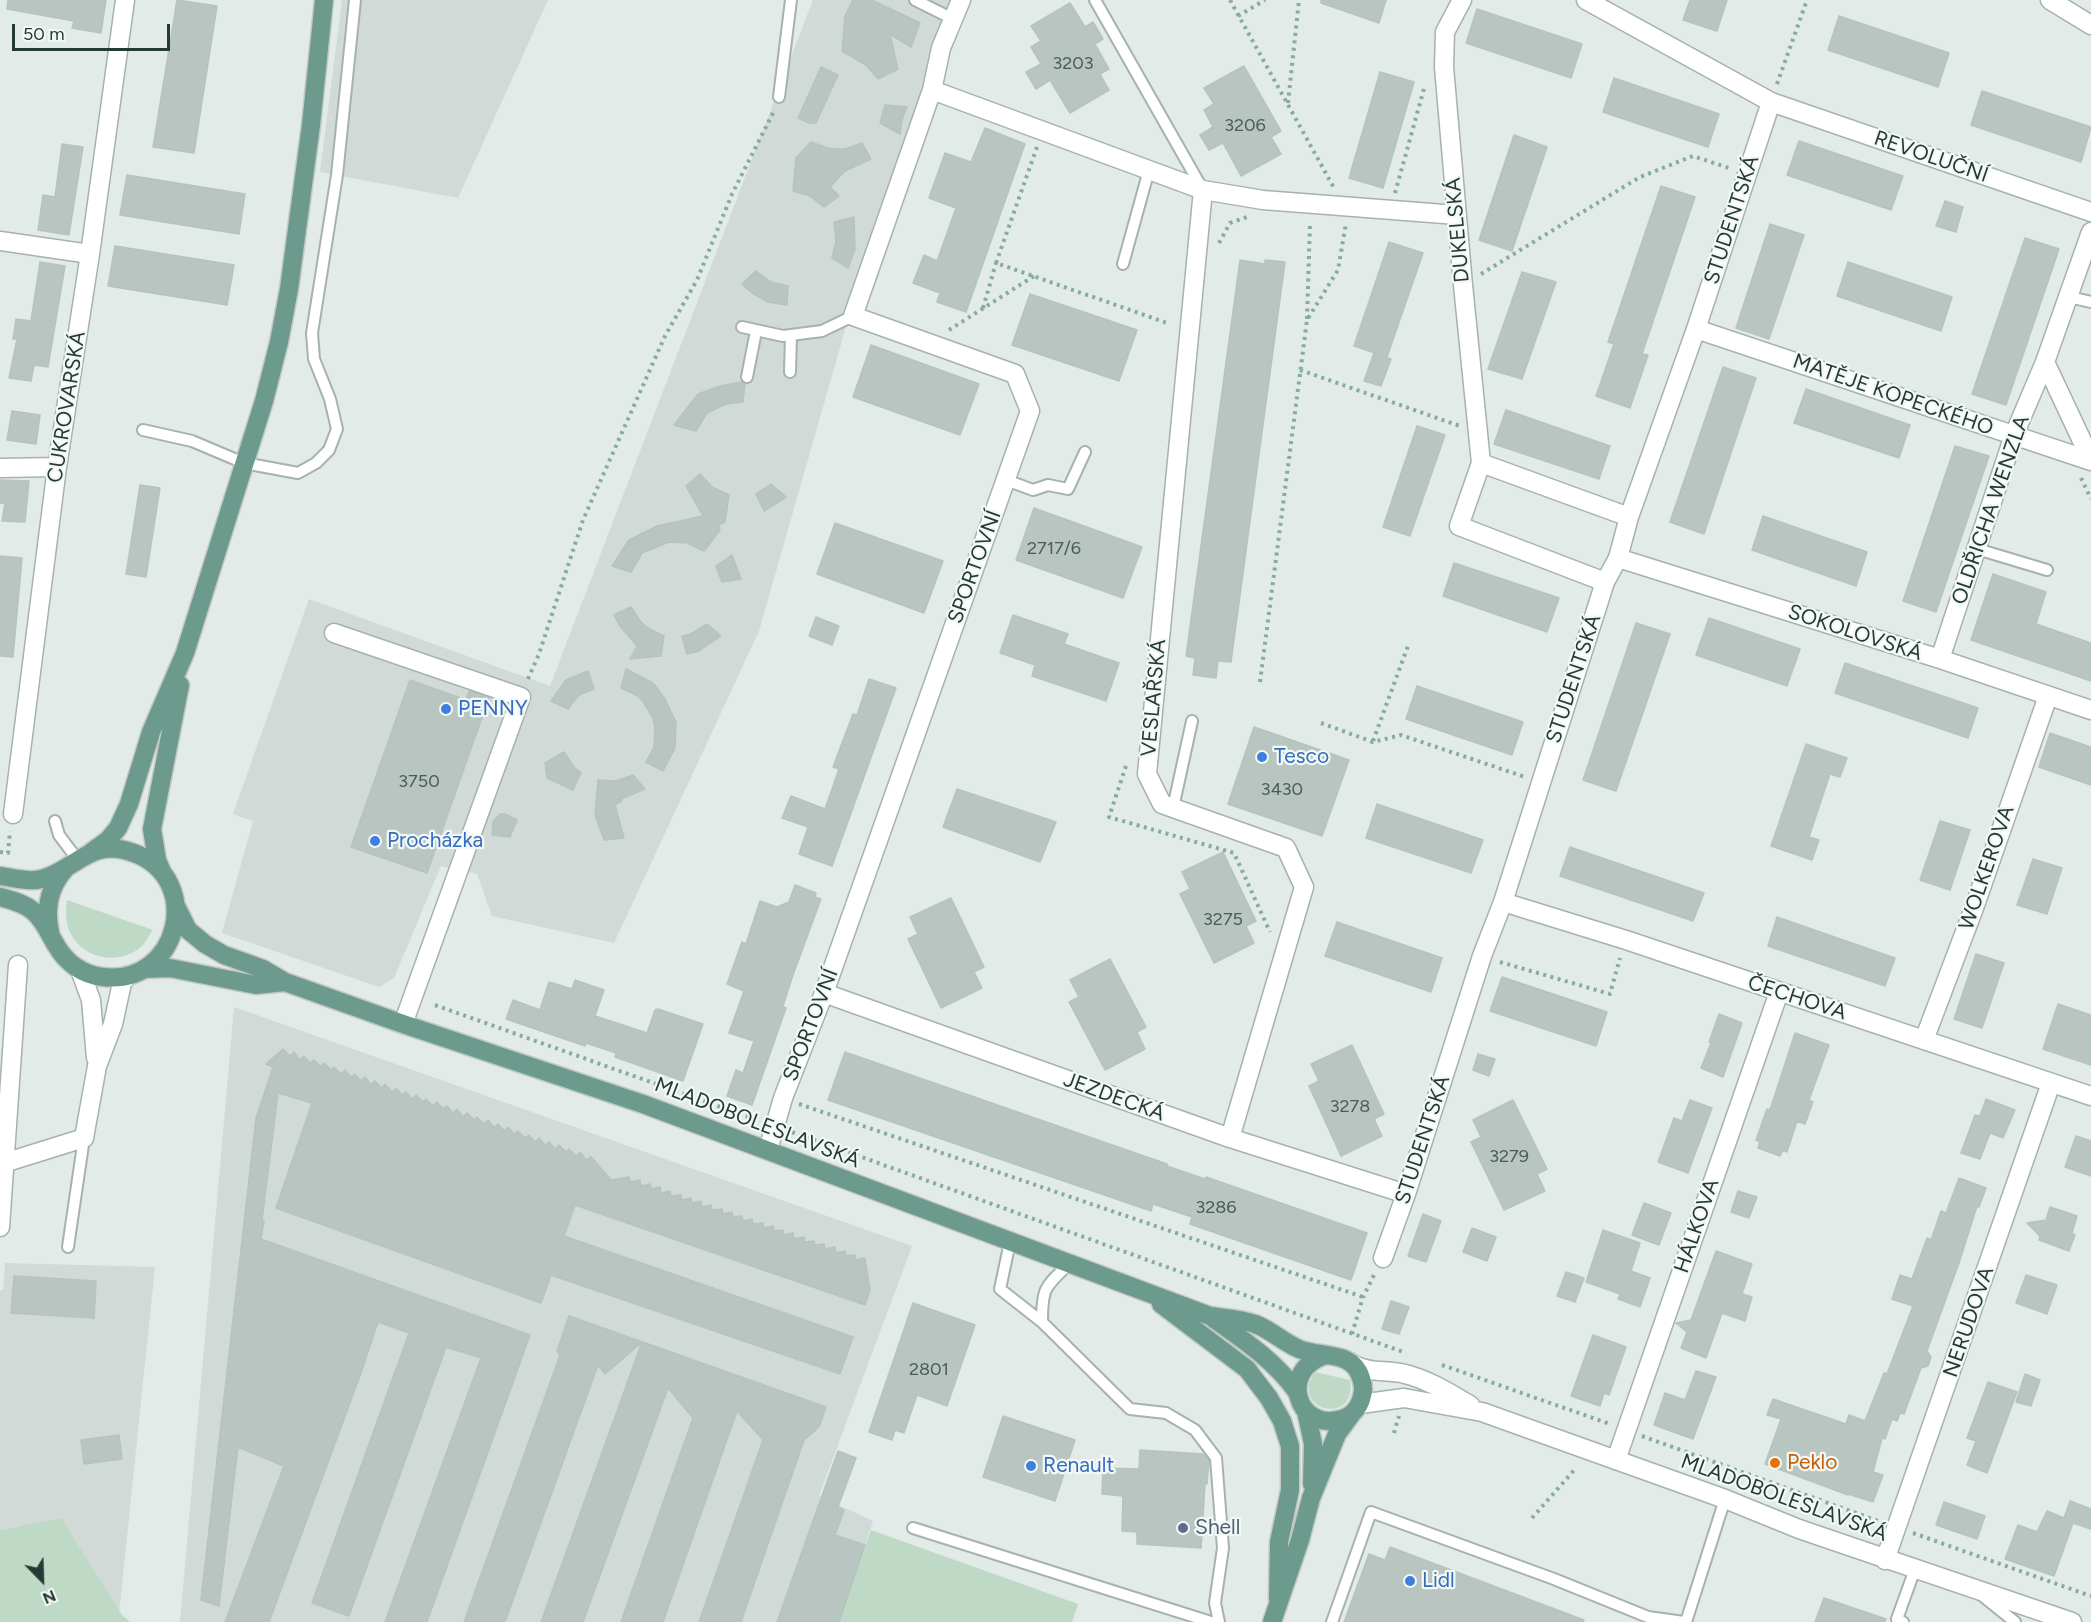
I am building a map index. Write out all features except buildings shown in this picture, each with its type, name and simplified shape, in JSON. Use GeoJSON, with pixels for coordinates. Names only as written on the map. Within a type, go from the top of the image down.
{"type":"FeatureCollection","features":[{"type":"Feature","properties":{"kind":"main road"},"geometry":{"type":"LineString","coordinates":[[50,933],[47,915],[49,897],[54,885],[79,859],[108,840],[118,828],[129,804],[152,732],[185,654],[244,463],[276,352],[289,290],[311,125],[324,0]]}},
{"type":"Feature","properties":{"kind":"main road"},"geometry":{"type":"LineString","coordinates":[[162,873],[157,860],[152,829],[185,654]]}},
{"type":"Feature","properties":{"kind":"main road","name":"MLADOBOLESLAVSKÁ"},"geometry":{"type":"LineString","coordinates":[[0,876],[35,881],[79,859],[107,849],[134,853],[149,861],[162,873],[188,930],[205,944],[224,955],[263,969],[285,982],[643,1104],[1210,1316],[1253,1323],[1273,1332],[1298,1349],[1336,1356],[1354,1365]]}},
{"type":"Feature","properties":{"kind":"main road"},"geometry":{"type":"LineString","coordinates":[[0,897],[34,911],[50,933],[61,954],[80,970]]}},
{"type":"Feature","properties":{"kind":"main road"},"geometry":{"type":"LineString","coordinates":[[135,973],[160,956],[171,938],[176,906]]}},
{"type":"Feature","properties":{"kind":"main road","name":"MLADOBOLESLAVSKÁ"},"geometry":{"type":"LineString","coordinates":[[80,970],[103,977],[170,968],[256,985],[285,982]]}},
{"type":"Feature","properties":{"kind":"main road"},"geometry":{"type":"LineString","coordinates":[[1146,1291],[1247,1370],[1269,1398],[1282,1421],[1290,1446],[1290,1490],[1279,1542],[1278,1599]]}},
{"type":"Feature","properties":{"kind":"main road","name":"MLADOBOLESLAVSKÁ"},"geometry":{"type":"LineString","coordinates":[[1210,1316],[1260,1352],[1285,1375],[1297,1392],[1300,1403],[1314,1417],[1324,1421],[1335,1421],[1356,1408]]}},
{"type":"Feature","properties":{"kind":"main road"},"geometry":{"type":"LineString","coordinates":[[1297,1392],[1301,1373],[1307,1364],[1326,1355]]}},
{"type":"Feature","properties":{"kind":"main road"},"geometry":{"type":"LineString","coordinates":[[1272,1622],[1300,1540],[1311,1498],[1337,1434],[1363,1394],[1360,1374],[1354,1365]]}},
{"type":"Feature","properties":{"kind":"main road"},"geometry":{"type":"LineString","coordinates":[[1306,1411],[1313,1444],[1311,1498]]}},
{"type":"Feature","properties":{"kind":"street","name":"CUKROVARSKÁ"},"geometry":{"type":"LineString","coordinates":[[13,814],[57,467],[90,254],[125,0]]}},
{"type":"Feature","properties":{"kind":"street"},"geometry":{"type":"LineString","coordinates":[[852,316],[932,90],[941,48],[962,0]]}},
{"type":"Feature","properties":{"kind":"street","name":"DUKELSKÁ"},"geometry":{"type":"LineString","coordinates":[[1462,0],[1445,32],[1444,67],[1481,463]]}},
{"type":"Feature","properties":{"kind":"street"},"geometry":{"type":"LineString","coordinates":[[1586,0],[1771,102]]}},
{"type":"Feature","properties":{"kind":"street"},"geometry":{"type":"LineString","coordinates":[[2050,0],[2090,22]]}},
{"type":"Feature","properties":{"kind":"street"},"geometry":{"type":"LineString","coordinates":[[932,90],[1203,190],[1263,201],[1457,215]]}},
{"type":"Feature","properties":{"kind":"street","name":"STUDENTSKÁ"},"geometry":{"type":"LineString","coordinates":[[1383,1258],[1406,1194],[1482,956],[1503,902],[1605,582],[1618,558],[1629,517],[1771,102]]}},
{"type":"Feature","properties":{"kind":"street","name":"REVOLUČNÍ"},"geometry":{"type":"LineString","coordinates":[[1771,102],[2091,212]]}},
{"type":"Feature","properties":{"kind":"street","name":"VESLAŘSKÁ"},"geometry":{"type":"LineString","coordinates":[[1203,190],[1147,774],[1162,804],[1286,848],[1304,887],[1230,1138]]}},
{"type":"Feature","properties":{"kind":"street","name":"OLDŘICHA WENZLA"},"geometry":{"type":"LineString","coordinates":[[1940,659],[2014,435],[2045,362],[2091,232]]}},
{"type":"Feature","properties":{"kind":"street"},"geometry":{"type":"LineString","coordinates":[[0,241],[90,254]]}},
{"type":"Feature","properties":{"kind":"street","name":"SPORTOVNÍ"},"geometry":{"type":"LineString","coordinates":[[768,1150],[783,1098],[824,993],[1030,411],[1015,374],[852,316]]}},
{"type":"Feature","properties":{"kind":"street","name":"MATĚJE KOPECKÉHO"},"geometry":{"type":"LineString","coordinates":[[1695,329],[2091,461]]}},
{"type":"Feature","properties":{"kind":"street"},"geometry":{"type":"LineString","coordinates":[[2045,362],[2091,461]]}},
{"type":"Feature","properties":{"kind":"street"},"geometry":{"type":"LineString","coordinates":[[1605,582],[1459,526],[1481,463],[1629,517]]}},
{"type":"Feature","properties":{"kind":"street"},"geometry":{"type":"LineString","coordinates":[[0,468],[57,467]]}},
{"type":"Feature","properties":{"kind":"street","name":"SOKOLOVSKÁ"},"geometry":{"type":"LineString","coordinates":[[1618,558],[1940,659],[2091,710]]}},
{"type":"Feature","properties":{"kind":"street"},"geometry":{"type":"LineString","coordinates":[[334,633],[521,697],[403,1024]]}},
{"type":"Feature","properties":{"kind":"street","name":"WOLKEROVA"},"geometry":{"type":"LineString","coordinates":[[1924,1040],[1974,908],[2048,696]]}},
{"type":"Feature","properties":{"kind":"street","name":"ČECHOVA"},"geometry":{"type":"LineString","coordinates":[[1503,902],[1626,940],[2091,1096]]}},
{"type":"Feature","properties":{"kind":"street"},"geometry":{"type":"LineString","coordinates":[[0,1227],[18,965]]}},
{"type":"Feature","properties":{"kind":"street"},"geometry":{"type":"LineString","coordinates":[[80,970],[92,1000],[97,1066]]}},
{"type":"Feature","properties":{"kind":"street"},"geometry":{"type":"LineString","coordinates":[[4,1162],[84,1138],[97,1066],[112,1024],[122,983],[135,973]]}},
{"type":"Feature","properties":{"kind":"street","name":"HÁLKOVA"},"geometry":{"type":"LineString","coordinates":[[1616,1460],[1779,992]]}},
{"type":"Feature","properties":{"kind":"street","name":"JEZDECKÁ"},"geometry":{"type":"LineString","coordinates":[[824,993],[1230,1138],[1406,1194]]}},
{"type":"Feature","properties":{"kind":"street","name":"NERUDOVA"},"geometry":{"type":"LineString","coordinates":[[1885,1560],[2051,1083]]}},
{"type":"Feature","properties":{"kind":"street","name":"MLADOBOLESLAVSKÁ"},"geometry":{"type":"LineString","coordinates":[[1354,1365],[1370,1371],[1404,1373],[1432,1383],[1482,1412]]}},
{"type":"Feature","properties":{"kind":"street","name":"MLADOBOLESLAVSKÁ"},"geometry":{"type":"LineString","coordinates":[[1356,1408],[1404,1398],[1482,1412],[1725,1499],[1885,1560],[2072,1622]]}},
{"type":"Feature","properties":{"kind":"lane"},"geometry":{"type":"LineString","coordinates":[[143,430],[192,441],[244,463],[298,473],[316,463],[329,450],[337,429],[330,399],[314,359],[312,333],[337,175],[355,0]]}},
{"type":"Feature","properties":{"kind":"lane"},"geometry":{"type":"LineString","coordinates":[[779,97],[791,0]]}},
{"type":"Feature","properties":{"kind":"lane"},"geometry":{"type":"LineString","coordinates":[[915,0],[953,19]]}},
{"type":"Feature","properties":{"kind":"lane"},"geometry":{"type":"LineString","coordinates":[[1095,0],[1203,190]]}},
{"type":"Feature","properties":{"kind":"lane"},"geometry":{"type":"LineString","coordinates":[[1123,264],[1149,170]]}},
{"type":"Feature","properties":{"kind":"lane"},"geometry":{"type":"LineString","coordinates":[[2069,297],[2091,302]]}},
{"type":"Feature","properties":{"kind":"lane"},"geometry":{"type":"LineString","coordinates":[[742,327],[783,336],[822,331],[852,316]]}},
{"type":"Feature","properties":{"kind":"lane"},"geometry":{"type":"LineString","coordinates":[[747,377],[756,331]]}},
{"type":"Feature","properties":{"kind":"lane"},"geometry":{"type":"LineString","coordinates":[[790,372],[791,335]]}},
{"type":"Feature","properties":{"kind":"lane"},"geometry":{"type":"LineString","coordinates":[[1005,480],[1033,490],[1048,485],[1068,489],[1084,452]]}},
{"type":"Feature","properties":{"kind":"lane"},"geometry":{"type":"LineString","coordinates":[[1977,549],[2047,570]]}},
{"type":"Feature","properties":{"kind":"lane"},"geometry":{"type":"LineString","coordinates":[[1173,808],[1192,722]]}},
{"type":"Feature","properties":{"kind":"lane"},"geometry":{"type":"LineString","coordinates":[[55,821],[59,835],[79,859]]}},
{"type":"Feature","properties":{"kind":"lane"},"geometry":{"type":"LineString","coordinates":[[68,1247],[84,1138]]}},
{"type":"Feature","properties":{"kind":"lane"},"geometry":{"type":"LineString","coordinates":[[1010,1242],[1000,1289],[1042,1322],[1130,1409],[1166,1413],[1195,1430],[1216,1458],[1222,1548],[1215,1603],[1219,1622]]}},
{"type":"Feature","properties":{"kind":"lane"},"geometry":{"type":"LineString","coordinates":[[1042,1322],[1042,1296],[1049,1283],[1070,1263]]}},
{"type":"Feature","properties":{"kind":"lane"},"geometry":{"type":"LineString","coordinates":[[1332,1622],[1371,1512],[1554,1579],[1648,1617],[1685,1622],[1725,1499]]}},
{"type":"Feature","properties":{"kind":"lane"},"geometry":{"type":"LineString","coordinates":[[913,1528],[1211,1622]]}},
{"type":"Feature","properties":{"kind":"lane"},"geometry":{"type":"LineString","coordinates":[[1904,1622],[1897,1619],[1915,1569]]}},
{"type":"Feature","properties":{"kind":"lane"},"geometry":{"type":"LineString","coordinates":[[1969,1586],[2015,1622]]}},
{"type":"Feature","properties":{"kind":"path"},"geometry":{"type":"LineString","coordinates":[[1230,0],[1345,208],[1346,228],[1338,270],[1307,320]]}},
{"type":"Feature","properties":{"kind":"path"},"geometry":{"type":"LineString","coordinates":[[1238,16],[1265,0]]}},
{"type":"Feature","properties":{"kind":"path"},"geometry":{"type":"LineString","coordinates":[[1288,104],[1299,0]]}},
{"type":"Feature","properties":{"kind":"path"},"geometry":{"type":"LineString","coordinates":[[1771,102],[1807,0]]}},
{"type":"Feature","properties":{"kind":"path"},"geometry":{"type":"LineString","coordinates":[[1389,211],[1428,75]]}},
{"type":"Feature","properties":{"kind":"path"},"geometry":{"type":"LineString","coordinates":[[521,697],[539,654],[582,520],[665,336],[697,280],[732,194],[771,118],[779,97]]}},
{"type":"Feature","properties":{"kind":"path"},"geometry":{"type":"LineString","coordinates":[[982,309],[1037,146]]}},
{"type":"Feature","properties":{"kind":"path"},"geometry":{"type":"LineString","coordinates":[[1463,285],[1640,177],[1693,156],[1747,173]]}},
{"type":"Feature","properties":{"kind":"path"},"geometry":{"type":"LineString","coordinates":[[1218,249],[1219,241],[1230,223],[1246,218],[1257,219]]}},
{"type":"Feature","properties":{"kind":"path"},"geometry":{"type":"LineString","coordinates":[[1299,223],[1319,225]]}},
{"type":"Feature","properties":{"kind":"path"},"geometry":{"type":"LineString","coordinates":[[1260,682],[1307,320],[1310,224]]}},
{"type":"Feature","properties":{"kind":"path"},"geometry":{"type":"LineString","coordinates":[[1337,227],[1346,228]]}},
{"type":"Feature","properties":{"kind":"path"},"geometry":{"type":"LineString","coordinates":[[996,263],[1170,324]]}},
{"type":"Feature","properties":{"kind":"path"},"geometry":{"type":"LineString","coordinates":[[943,334],[1034,276]]}},
{"type":"Feature","properties":{"kind":"path"},"geometry":{"type":"LineString","coordinates":[[1300,370],[1478,432]]}},
{"type":"Feature","properties":{"kind":"path"},"geometry":{"type":"LineString","coordinates":[[1373,742],[1408,646]]}},
{"type":"Feature","properties":{"kind":"path"},"geometry":{"type":"LineString","coordinates":[[1321,723],[1373,742],[1401,735],[1541,782]]}},
{"type":"Feature","properties":{"kind":"path"},"geometry":{"type":"LineString","coordinates":[[0,852],[8,853],[13,814]]}},
{"type":"Feature","properties":{"kind":"path"},"geometry":{"type":"LineString","coordinates":[[1482,956],[1610,994],[1626,940]]}},
{"type":"Feature","properties":{"kind":"path"},"geometry":{"type":"LineString","coordinates":[[435,1005],[1417,1357]]}},
{"type":"Feature","properties":{"kind":"path"},"geometry":{"type":"LineString","coordinates":[[783,1098],[1363,1297]]}},
{"type":"Feature","properties":{"kind":"path"},"geometry":{"type":"LineString","coordinates":[[1352,1334],[1363,1297],[1383,1258]]}},
{"type":"Feature","properties":{"kind":"path"},"geometry":{"type":"LineString","coordinates":[[1439,1364],[2091,1596]]}},
{"type":"Feature","properties":{"kind":"path"},"geometry":{"type":"LineString","coordinates":[[1394,1433],[1400,1410]]}},
{"type":"Feature","properties":{"kind":"path"},"geometry":{"type":"LineString","coordinates":[[1532,1518],[1576,1468]]}},
{"type":"Feature","properties":{"kind":"shaded area"},"geometry":{"type":"Polygon","coordinates":[[[342,0],[548,0],[458,198],[320,172],[342,0]]]}},
{"type":"Feature","properties":{"kind":"shaded area"},"geometry":{"type":"Polygon","coordinates":[[[813,0],[957,0],[851,309],[759,631],[614,943],[492,916],[477,874],[441,866],[394,978],[379,987],[222,933],[253,821],[233,814],[309,599],[550,686],[813,0]]]}},
{"type":"Feature","properties":{"kind":"shaded area"},"geometry":{"type":"Polygon","coordinates":[[[234,1007],[912,1246],[819,1496],[873,1521],[840,1622],[180,1622],[234,1007]]]}},
{"type":"Feature","properties":{"kind":"shaded area"},"geometry":{"type":"Polygon","coordinates":[[[5,1263],[155,1267],[119,1614],[17,1526],[0,1530],[0,1290],[3,1290],[5,1263]]]}},
{"type":"Feature","properties":{"kind":"green space"},"geometry":{"type":"Polygon","coordinates":[[[67,900],[153,930],[143,944],[123,956],[113,958],[93,954],[76,941],[68,928],[67,900]]]}},
{"type":"Feature","properties":{"kind":"green space"},"geometry":{"type":"Polygon","coordinates":[[[1315,1372],[1350,1380],[1350,1395],[1344,1404],[1335,1408],[1325,1408],[1316,1404],[1310,1396],[1309,1385],[1315,1372]]]}},
{"type":"Feature","properties":{"kind":"green space"},"geometry":{"type":"Polygon","coordinates":[[[61,1518],[122,1615],[130,1622],[0,1622],[0,1530],[61,1518]]]}},
{"type":"Feature","properties":{"kind":"green space"},"geometry":{"type":"Polygon","coordinates":[[[871,1530],[1078,1604],[1072,1622],[839,1622],[871,1530]]]}},
{"type":"Feature","properties":{"kind":"place","name":"PENNY"},"geometry":{"type":"Point","coordinates":[446,709]}},
{"type":"Feature","properties":{"kind":"place","name":"Tesco"},"geometry":{"type":"Point","coordinates":[1262,757]}},
{"type":"Feature","properties":{"kind":"place","name":"Procházka"},"geometry":{"type":"Point","coordinates":[375,841]}},
{"type":"Feature","properties":{"kind":"place","name":"Peklo"},"geometry":{"type":"Point","coordinates":[1775,1463]}},
{"type":"Feature","properties":{"kind":"place","name":"Renault"},"geometry":{"type":"Point","coordinates":[1031,1466]}},
{"type":"Feature","properties":{"kind":"place","name":"Shell"},"geometry":{"type":"Point","coordinates":[1183,1528]}},
{"type":"Feature","properties":{"kind":"place","name":"Lidl"},"geometry":{"type":"Point","coordinates":[1410,1581]}}]}
